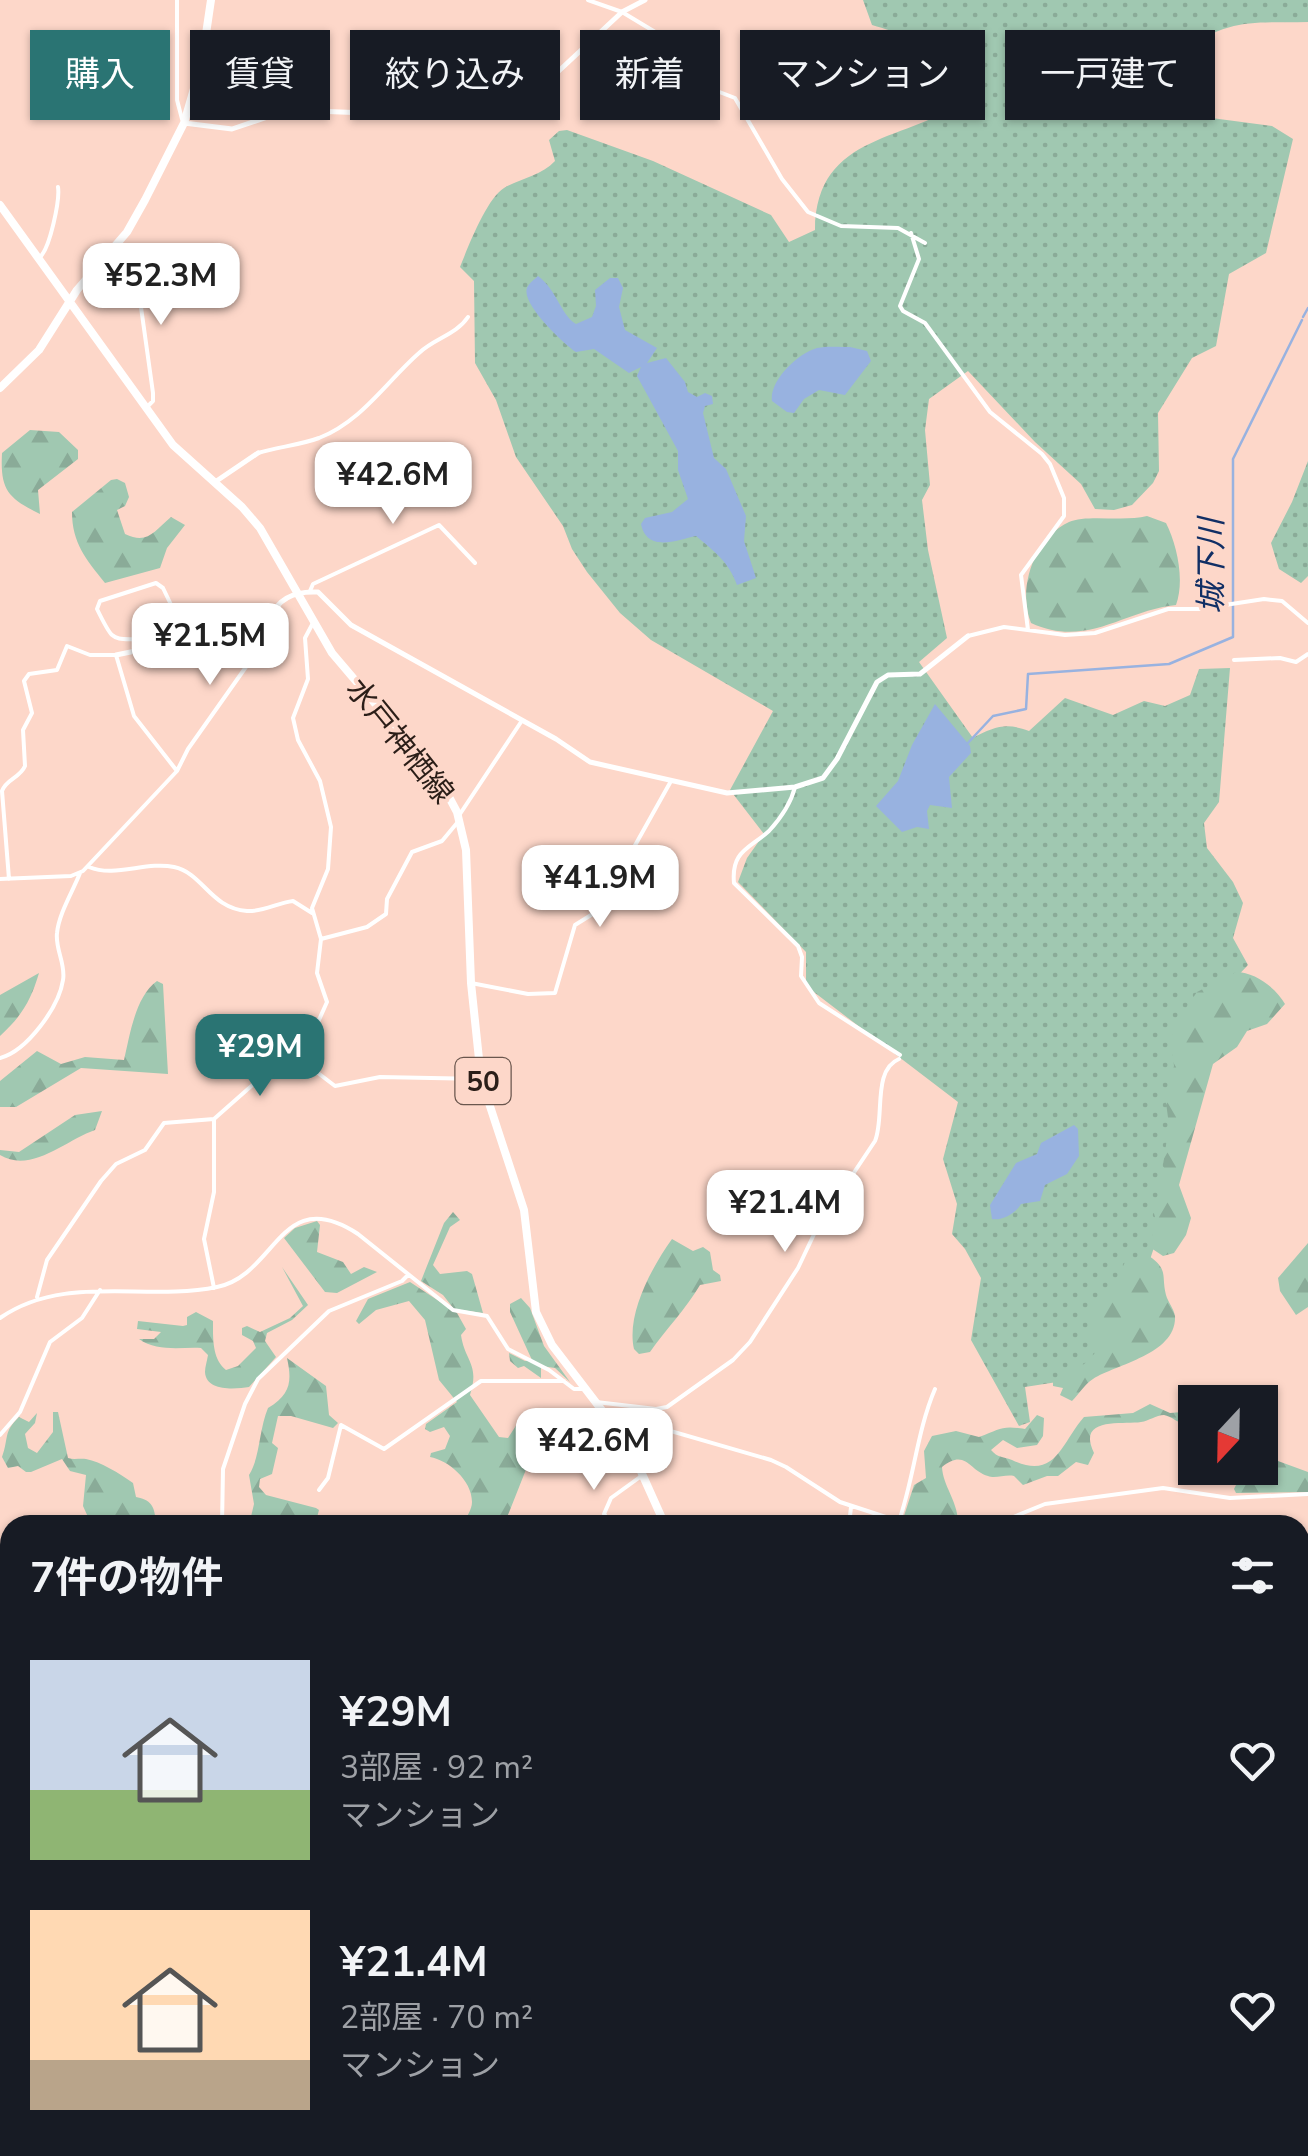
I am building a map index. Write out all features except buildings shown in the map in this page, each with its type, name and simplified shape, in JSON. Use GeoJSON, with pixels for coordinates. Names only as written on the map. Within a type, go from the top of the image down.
{"type":"FeatureCollection","features":[{"type":"Feature","properties":{"kind":"main road"},"geometry":{"type":"LineString","coordinates":[[0,388],[38,350],[68,303],[127,232],[184,124],[202,61],[211,0]]}},
{"type":"Feature","properties":{"kind":"main road","name":"水戸神栖線"},"geometry":{"type":"LineString","coordinates":[[0,205],[36,260],[181,453],[254,520],[342,668],[440,780],[458,817],[466,850],[471,983],[482,1079],[524,1210],[536,1312],[552,1345],[630,1446],[661,1515]]}},
{"type":"Feature","properties":{"kind":"street"},"geometry":{"type":"LineString","coordinates":[[177,0],[177,100],[184,124],[232,129],[288,110],[393,114],[509,96],[548,80],[622,12],[646,0]]}},
{"type":"Feature","properties":{"kind":"street"},"geometry":{"type":"LineString","coordinates":[[588,0],[622,12],[690,53],[709,88],[735,98],[782,180],[808,212],[841,226],[898,228],[924,243]]}},
{"type":"Feature","properties":{"kind":"street"},"geometry":{"type":"LineString","coordinates":[[36,260],[47,250],[60,202],[58,187]]}},
{"type":"Feature","properties":{"kind":"street"},"geometry":{"type":"LineString","coordinates":[[911,233],[919,259],[901,297],[903,312],[925,323],[990,412],[1042,454],[1064,498],[1064,516],[1021,575],[1028,630]]}},
{"type":"Feature","properties":{"kind":"street"},"geometry":{"type":"LineString","coordinates":[[106,256],[132,284],[140,300],[153,393],[146,408]]}},
{"type":"Feature","properties":{"kind":"street"},"geometry":{"type":"LineString","coordinates":[[215,482],[258,453],[315,439],[333,430],[369,405],[422,349],[454,332],[468,317]]}},
{"type":"Feature","properties":{"kind":"street"},"geometry":{"type":"LineString","coordinates":[[310,592],[313,584],[439,525],[475,563]]}},
{"type":"Feature","properties":{"kind":"street"},"geometry":{"type":"LineString","coordinates":[[155,647],[148,640],[122,641],[111,636],[97,609],[100,601],[149,583],[159,584],[186,636]]}},
{"type":"Feature","properties":{"kind":"street"},"geometry":{"type":"LineString","coordinates":[[0,879],[71,876],[88,866],[177,772],[253,657],[281,601],[299,594],[324,594],[352,625],[596,765],[738,794],[817,782],[828,774],[881,678],[920,674],[968,636],[1004,627],[1065,635],[1105,632],[1168,609],[1277,600],[1308,623]]}},
{"type":"Feature","properties":{"kind":"street"},"geometry":{"type":"LineString","coordinates":[[9,878],[2,791],[4,784],[19,776],[25,766],[23,730],[32,713],[23,684],[26,676],[54,672],[67,646],[90,655],[116,655],[155,647],[248,615],[271,617]]}},
{"type":"Feature","properties":{"kind":"street"},"geometry":{"type":"LineString","coordinates":[[301,1060],[327,998],[316,966],[320,939],[312,914],[328,869],[330,827],[320,781],[298,740],[293,718],[308,679],[306,638],[314,621]]}},
{"type":"Feature","properties":{"kind":"street"},"geometry":{"type":"LineString","coordinates":[[1234,660],[1280,658],[1296,662],[1308,654]]}},
{"type":"Feature","properties":{"kind":"street"},"geometry":{"type":"LineString","coordinates":[[116,655],[134,716],[177,772]]}},
{"type":"Feature","properties":{"kind":"street"},"geometry":{"type":"LineString","coordinates":[[320,939],[367,927],[386,914],[387,899],[412,852],[442,842],[454,828],[522,720]]}},
{"type":"Feature","properties":{"kind":"street"},"geometry":{"type":"LineString","coordinates":[[471,983],[528,994],[555,993],[575,926],[636,887],[640,878],[633,849],[671,781]]}},
{"type":"Feature","properties":{"kind":"street"},"geometry":{"type":"LineString","coordinates":[[596,1402],[666,1407],[740,1353],[798,1268],[817,1228],[881,1127],[886,1067],[899,1057],[811,994],[800,976],[802,958],[798,946],[734,884],[741,851],[768,832],[795,788]]}},
{"type":"Feature","properties":{"kind":"street"},"geometry":{"type":"LineString","coordinates":[[88,866],[103,872],[136,866],[174,867],[228,907],[253,911],[293,901],[312,914]]}},
{"type":"Feature","properties":{"kind":"street"},"geometry":{"type":"LineString","coordinates":[[0,1058],[32,1038],[60,990],[64,977],[57,934],[80,873]]}},
{"type":"Feature","properties":{"kind":"street"},"geometry":{"type":"LineString","coordinates":[[37,1298],[47,1260],[112,1168],[145,1150],[164,1123],[214,1119],[282,1058],[301,1060],[335,1086],[380,1078],[482,1079]]}},
{"type":"Feature","properties":{"kind":"street"},"geometry":{"type":"LineString","coordinates":[[214,1119],[214,1192],[204,1239],[214,1288]]}},
{"type":"Feature","properties":{"kind":"street"},"geometry":{"type":"LineString","coordinates":[[0,1318],[37,1298],[100,1290],[214,1288],[240,1277],[288,1230],[315,1218],[345,1225],[453,1310],[487,1316],[508,1349],[574,1389],[585,1388]]}},
{"type":"Feature","properties":{"kind":"street"},"geometry":{"type":"LineString","coordinates":[[222,1515],[223,1469],[245,1404],[258,1379],[329,1311],[408,1275]]}},
{"type":"Feature","properties":{"kind":"street"},"geometry":{"type":"LineString","coordinates":[[0,1436],[20,1412],[50,1342],[82,1318],[100,1290]]}},
{"type":"Feature","properties":{"kind":"street"},"geometry":{"type":"LineString","coordinates":[[319,1490],[328,1478],[341,1425],[384,1450],[481,1380],[564,1381]]}},
{"type":"Feature","properties":{"kind":"street"},"geometry":{"type":"LineString","coordinates":[[901,1515],[924,1415],[936,1389]]}},
{"type":"Feature","properties":{"kind":"street"},"geometry":{"type":"LineString","coordinates":[[605,1412],[770,1460],[851,1507],[878,1515]]}},
{"type":"Feature","properties":{"kind":"street"},"geometry":{"type":"LineString","coordinates":[[605,1515],[606,1504],[644,1474]]}},
{"type":"Feature","properties":{"kind":"street"},"geometry":{"type":"LineString","coordinates":[[1019,1515],[1046,1504],[1163,1488],[1230,1498],[1308,1494]]}},
{"type":"Feature","properties":{"kind":"street"},"geometry":{"type":"LineString","coordinates":[[850,1515],[851,1507]]}},
{"type":"Feature","properties":{"kind":"green space"},"geometry":{"type":"Polygon","coordinates":[[[863,0],[1308,0],[1308,22],[1242,24],[1215,33],[1005,30],[1005,120],[1215,118],[1272,126],[1293,139],[1266,253],[1229,274],[1216,346],[1192,358],[1158,413],[1159,471],[1153,483],[1132,505],[1114,510],[1095,509],[1081,484],[968,371],[929,399],[925,430],[930,485],[922,500],[928,550],[947,638],[919,662],[973,738],[1000,727],[1029,731],[1065,698],[1113,715],[1144,701],[1165,706],[1190,695],[1199,669],[1230,668],[1219,802],[1204,823],[1207,848],[1233,882],[1243,903],[1233,938],[1248,965],[1211,1004],[1160,1229],[1144,1278],[1107,1357],[1070,1380],[1025,1387],[1030,1422],[1019,1426],[971,1340],[981,1278],[952,1234],[957,1204],[943,1159],[958,1102],[806,986],[806,952],[738,882],[747,858],[764,834],[730,790],[773,711],[651,640],[620,613],[587,572],[563,526],[516,457],[496,400],[475,363],[474,281],[460,267],[498,193],[555,161],[549,140],[559,131],[567,130],[653,161],[771,215],[789,242],[815,230],[820,197],[831,174],[849,156],[925,120],[985,120],[985,30],[887,30],[872,25],[863,0]]]}},
{"type":"Feature","properties":{"kind":"green space"},"geometry":{"type":"Polygon","coordinates":[[[30,430],[59,432],[78,450],[78,459],[38,490],[40,514],[13,497],[3,476],[2,453],[30,430]]]}},
{"type":"Feature","properties":{"kind":"green space"},"geometry":{"type":"Polygon","coordinates":[[[1308,461],[1308,576],[1301,583],[1279,569],[1271,543],[1308,461]]]}},
{"type":"Feature","properties":{"kind":"green space"},"geometry":{"type":"Polygon","coordinates":[[[117,479],[125,483],[129,497],[125,506],[117,510],[125,534],[145,537],[171,517],[185,525],[167,548],[160,568],[105,583],[77,542],[72,512],[117,479]]]}},
{"type":"Feature","properties":{"kind":"green space"},"geometry":{"type":"Polygon","coordinates":[[[1147,516],[1166,523],[1173,542],[1180,574],[1176,605],[1088,630],[1051,630],[1031,623],[1027,610],[1028,580],[1046,540],[1076,520],[1147,516]]]}},
{"type":"Feature","properties":{"kind":"green space"},"geometry":{"type":"Polygon","coordinates":[[[1236,972],[1264,982],[1285,1004],[1267,1024],[1247,1031],[1237,1047],[1213,1064],[1179,1185],[1191,1218],[1174,1253],[1163,1256],[1151,1248],[1153,1210],[1166,1173],[1163,1165],[1169,1125],[1165,1095],[1174,1066],[1171,1038],[1177,1021],[1197,992],[1236,972]]]}},
{"type":"Feature","properties":{"kind":"green space"},"geometry":{"type":"Polygon","coordinates":[[[39,973],[25,1007],[0,1036],[0,995],[39,973]]]}},
{"type":"Feature","properties":{"kind":"green space"},"geometry":{"type":"Polygon","coordinates":[[[157,981],[163,984],[168,1074],[81,1068],[16,1107],[0,1107],[0,1081],[37,1051],[61,1064],[85,1057],[124,1060],[138,1006],[157,981]]]}},
{"type":"Feature","properties":{"kind":"green space"},"geometry":{"type":"Polygon","coordinates":[[[102,1111],[95,1130],[48,1153],[24,1161],[0,1155],[0,1150],[19,1152],[75,1115],[102,1111]]]}},
{"type":"Feature","properties":{"kind":"green space"},"geometry":{"type":"Polygon","coordinates":[[[453,1212],[460,1220],[450,1227],[433,1265],[440,1274],[472,1274],[483,1313],[454,1309],[443,1295],[421,1281],[444,1223],[453,1212]]]}},
{"type":"Feature","properties":{"kind":"green space"},"geometry":{"type":"Polygon","coordinates":[[[317,1221],[317,1252],[343,1262],[351,1274],[364,1267],[377,1272],[337,1293],[325,1292],[284,1238],[295,1228],[317,1221]]]}},
{"type":"Feature","properties":{"kind":"green space"},"geometry":{"type":"Polygon","coordinates":[[[672,1239],[693,1251],[703,1247],[710,1252],[713,1270],[721,1281],[700,1285],[650,1352],[639,1354],[634,1349],[633,1335],[637,1306],[656,1263],[672,1239]]]}},
{"type":"Feature","properties":{"kind":"green space"},"geometry":{"type":"Polygon","coordinates":[[[1308,1243],[1308,1307],[1296,1315],[1280,1291],[1278,1278],[1308,1243]]]}},
{"type":"Feature","properties":{"kind":"green space"},"geometry":{"type":"Polygon","coordinates":[[[1149,1256],[1162,1269],[1166,1295],[1175,1316],[1166,1340],[1144,1356],[1093,1379],[1072,1401],[1060,1395],[1063,1388],[1053,1386],[1053,1380],[1085,1363],[1099,1345],[1088,1326],[1094,1304],[1115,1281],[1125,1262],[1149,1256]]]}},
{"type":"Feature","properties":{"kind":"green space"},"geometry":{"type":"Polygon","coordinates":[[[282,1267],[308,1305],[292,1320],[267,1333],[265,1341],[276,1357],[249,1387],[223,1388],[210,1383],[205,1372],[208,1355],[201,1348],[161,1347],[139,1339],[154,1339],[161,1332],[137,1329],[138,1321],[183,1326],[187,1325],[187,1317],[196,1312],[213,1321],[214,1348],[221,1365],[226,1370],[238,1366],[256,1348],[253,1341],[242,1335],[242,1328],[247,1326],[260,1332],[290,1318],[303,1306],[282,1267]]]}},
{"type":"Feature","properties":{"kind":"green space"},"geometry":{"type":"Polygon","coordinates":[[[410,1282],[457,1313],[466,1329],[461,1335],[473,1370],[470,1395],[499,1437],[508,1438],[519,1421],[533,1416],[549,1431],[551,1445],[527,1467],[508,1515],[468,1515],[472,1505],[468,1486],[451,1467],[430,1457],[431,1453],[445,1449],[450,1436],[444,1427],[430,1432],[425,1429],[426,1424],[457,1402],[439,1380],[425,1320],[409,1301],[376,1310],[359,1324],[356,1321],[368,1299],[410,1282]]]}},
{"type":"Feature","properties":{"kind":"green space"},"geometry":{"type":"Polygon","coordinates":[[[521,1298],[530,1308],[544,1346],[570,1382],[555,1368],[541,1366],[541,1378],[510,1361],[509,1353],[532,1360],[510,1312],[510,1304],[521,1298]]]}},
{"type":"Feature","properties":{"kind":"green space"},"geometry":{"type":"Polygon","coordinates":[[[287,1358],[326,1386],[329,1415],[338,1423],[333,1428],[278,1416],[272,1443],[278,1448],[272,1474],[260,1479],[259,1487],[266,1495],[316,1508],[318,1515],[251,1515],[254,1504],[249,1475],[268,1408],[281,1398],[289,1374],[287,1358]]]}},
{"type":"Feature","properties":{"kind":"green space"},"geometry":{"type":"Polygon","coordinates":[[[1150,1404],[1178,1412],[1178,1421],[1164,1415],[1096,1428],[1091,1433],[1094,1453],[1088,1465],[1076,1462],[1058,1476],[1023,1485],[1014,1476],[991,1477],[962,1460],[950,1462],[942,1467],[957,1515],[904,1515],[914,1485],[926,1478],[924,1451],[932,1436],[956,1431],[979,1437],[1006,1428],[1025,1429],[1037,1415],[1044,1418],[1043,1436],[1037,1445],[1017,1448],[1003,1440],[991,1450],[1039,1466],[1056,1456],[1084,1417],[1133,1413],[1150,1404]]]}},
{"type":"Feature","properties":{"kind":"green space"},"geometry":{"type":"Polygon","coordinates":[[[53,1412],[58,1412],[68,1458],[98,1463],[133,1483],[136,1497],[147,1501],[155,1515],[87,1515],[83,1506],[86,1475],[70,1471],[62,1459],[31,1472],[18,1466],[8,1468],[2,1457],[8,1431],[19,1417],[29,1422],[37,1413],[35,1423],[25,1434],[28,1448],[37,1453],[53,1432],[53,1412]]]}},
{"type":"Feature","properties":{"kind":"green space"},"geometry":{"type":"Polygon","coordinates":[[[1278,1461],[1308,1472],[1308,1492],[1236,1493],[1236,1485],[1278,1485],[1278,1461]]]}},
{"type":"Feature","properties":{"kind":"water"},"geometry":{"type":"Polygon","coordinates":[[[538,276],[576,324],[592,317],[595,290],[610,278],[618,278],[623,288],[619,307],[625,330],[657,348],[647,363],[666,358],[688,392],[697,397],[705,393],[712,396],[713,404],[705,406],[703,413],[714,458],[726,469],[746,516],[744,541],[756,578],[737,585],[725,563],[696,536],[656,542],[644,533],[641,524],[645,518],[672,512],[688,499],[678,470],[678,451],[637,376],[641,367],[629,373],[594,349],[576,352],[537,313],[530,304],[527,288],[538,276]]]}},
{"type":"Feature","properties":{"kind":"water"},"geometry":{"type":"Polygon","coordinates":[[[817,348],[867,351],[871,361],[845,395],[819,390],[804,399],[794,413],[772,401],[780,377],[802,356],[817,348]]]}},
{"type":"Feature","properties":{"kind":"water"},"geometry":{"type":"Polygon","coordinates":[[[935,704],[970,746],[971,753],[949,777],[952,808],[930,805],[929,829],[917,827],[902,832],[876,806],[898,781],[935,704]]]}},
{"type":"Feature","properties":{"kind":"water"},"geometry":{"type":"Polygon","coordinates":[[[1074,1125],[1078,1129],[1079,1156],[1067,1174],[1045,1185],[1040,1201],[1021,1204],[1008,1216],[992,1219],[990,1205],[1016,1163],[1037,1154],[1041,1143],[1074,1125]]]}},
{"type":"Feature","properties":{"kind":"waterway","name":"城下川"},"geometry":{"type":"LineString","coordinates":[[1303,317],[1308,308]]}},
{"type":"Feature","properties":{"kind":"waterway","name":"城下川"},"geometry":{"type":"LineString","coordinates":[[966,745],[993,716],[1026,709],[1028,674],[1169,664],[1233,637],[1233,459],[1302,320]]}}]}
